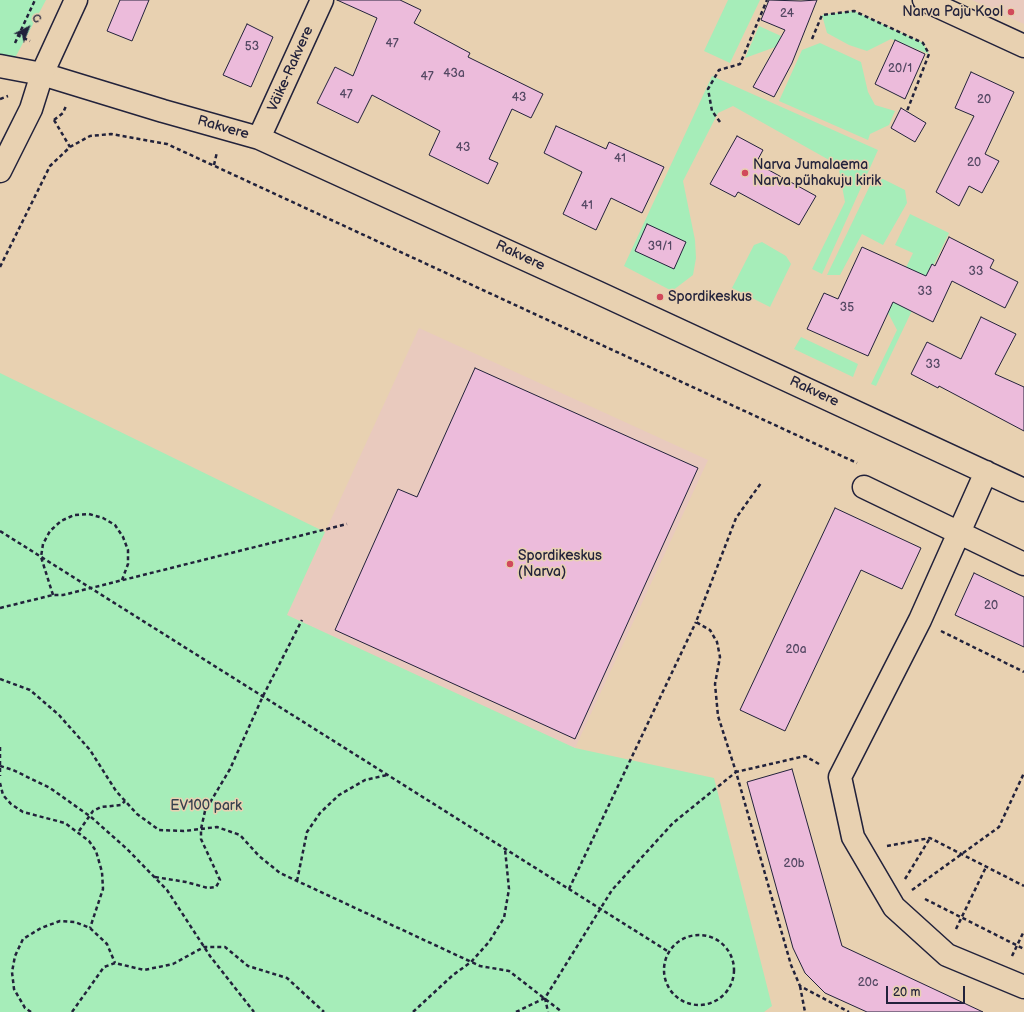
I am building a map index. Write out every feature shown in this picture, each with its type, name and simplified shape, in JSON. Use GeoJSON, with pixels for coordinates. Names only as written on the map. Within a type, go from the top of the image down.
{"type":"FeatureCollection","features":[{"type":"Feature","properties":{"kind":"street"},"geometry":{"type":"LineString","coordinates":[[0,171],[30,109],[42,74],[76,0]]}},
{"type":"Feature","properties":{"kind":"street","name":"Väike-Rakvere"},"geometry":{"type":"LineString","coordinates":[[259,138],[322,0]]}},
{"type":"Feature","properties":{"kind":"street"},"geometry":{"type":"LineString","coordinates":[[924,0],[1024,46]]}},
{"type":"Feature","properties":{"kind":"street","name":"Rakvere"},"geometry":{"type":"LineString","coordinates":[[0,66],[42,74],[163,111],[259,138],[599,293],[1024,490]]}},
{"type":"Feature","properties":{"kind":"street"},"geometry":{"type":"LineString","coordinates":[[986,472],[920,620],[840,777],[853,837],[894,907],[945,953],[1024,987]]}},
{"type":"Feature","properties":{"kind":"street"},"geometry":{"type":"LineString","coordinates":[[864,487],[1024,564]]}},
{"type":"Feature","properties":{"kind":"path"},"geometry":{"type":"LineString","coordinates":[[720,122],[712,111],[708,89],[719,70],[740,64],[767,0]]}},
{"type":"Feature","properties":{"kind":"path"},"geometry":{"type":"LineString","coordinates":[[812,39],[822,15],[854,11],[923,43],[929,54],[907,111]]}},
{"type":"Feature","properties":{"kind":"path"},"geometry":{"type":"LineString","coordinates":[[0,267],[50,166],[70,147],[90,136],[111,134],[167,144],[859,464]]}},
{"type":"Feature","properties":{"kind":"path"},"geometry":{"type":"LineString","coordinates":[[569,889],[696,622],[736,518],[760,483]]}},
{"type":"Feature","properties":{"kind":"path"},"geometry":{"type":"LineString","coordinates":[[53,595],[42,557],[43,544],[50,531],[61,521],[74,515],[89,514],[103,518],[115,525],[123,537],[128,550],[128,564],[122,580]]}},
{"type":"Feature","properties":{"kind":"path"},"geometry":{"type":"LineString","coordinates":[[0,608],[53,595],[63,595],[347,524]]}},
{"type":"Feature","properties":{"kind":"path"},"geometry":{"type":"LineString","coordinates":[[0,531],[669,952]]}},
{"type":"Feature","properties":{"kind":"path"},"geometry":{"type":"LineString","coordinates":[[154,876],[208,888],[216,887],[220,880],[201,839],[201,829],[205,811],[230,769],[263,696],[302,620]]}},
{"type":"Feature","properties":{"kind":"path"},"geometry":{"type":"LineString","coordinates":[[920,620],[1024,672]]}},
{"type":"Feature","properties":{"kind":"path"},"geometry":{"type":"LineString","coordinates":[[696,622],[710,630],[717,642],[720,657],[715,684],[718,716],[736,772],[791,965],[800,986],[805,1012]]}},
{"type":"Feature","properties":{"kind":"path"},"geometry":{"type":"LineString","coordinates":[[0,679],[30,690],[59,715],[90,750],[116,791],[136,814],[160,830],[184,831],[218,827],[240,835],[264,860],[280,873],[480,966],[509,971],[562,1012]]}},
{"type":"Feature","properties":{"kind":"path"},"geometry":{"type":"LineString","coordinates":[[0,747],[0,776]]}},
{"type":"Feature","properties":{"kind":"path"},"geometry":{"type":"LineString","coordinates":[[516,1012],[545,998],[612,890],[673,823],[736,772],[805,756],[840,777]]}},
{"type":"Feature","properties":{"kind":"path"},"geometry":{"type":"LineString","coordinates":[[0,766],[50,788],[91,816],[127,849],[167,890],[204,947],[254,1012]]}},
{"type":"Feature","properties":{"kind":"path"},"geometry":{"type":"LineString","coordinates":[[916,895],[910,892],[999,827],[1024,773]]}},
{"type":"Feature","properties":{"kind":"path"},"geometry":{"type":"LineString","coordinates":[[297,881],[307,832],[320,813],[339,795],[365,780],[387,775]]}},
{"type":"Feature","properties":{"kind":"path"},"geometry":{"type":"LineString","coordinates":[[0,783],[3,795],[11,804],[23,812],[65,823],[78,831],[89,841],[96,851],[102,872],[104,889],[90,928]]}},
{"type":"Feature","properties":{"kind":"path"},"geometry":{"type":"LineString","coordinates":[[78,831],[91,816],[93,811],[101,807],[112,807],[126,802]]}},
{"type":"Feature","properties":{"kind":"path"},"geometry":{"type":"LineString","coordinates":[[904,881],[930,838]]}},
{"type":"Feature","properties":{"kind":"path"},"geometry":{"type":"LineString","coordinates":[[861,851],[930,838],[1024,886]]}},
{"type":"Feature","properties":{"kind":"path"},"geometry":{"type":"LineString","coordinates":[[413,1012],[453,975],[471,962],[489,942],[504,918],[509,889],[504,849]]}},
{"type":"Feature","properties":{"kind":"path"},"geometry":{"type":"LineString","coordinates":[[945,953],[986,866]]}},
{"type":"Feature","properties":{"kind":"path"},"geometry":{"type":"LineString","coordinates":[[922,898],[1024,949]]}},
{"type":"Feature","properties":{"kind":"path"},"geometry":{"type":"LineString","coordinates":[[31,1012],[25,1008],[14,989],[12,972],[15,956],[23,939],[41,928],[60,921],[76,922],[90,928],[107,944],[115,963]]}},
{"type":"Feature","properties":{"kind":"path"},"geometry":{"type":"LineString","coordinates":[[699,935],[711,938],[721,944],[729,953],[733,964],[733,977],[729,988],[722,996],[712,1002],[702,1005],[691,1004],[681,1000],[672,993],[666,984],[664,973],[665,962],[669,952],[677,943],[687,937],[699,935]]}},
{"type":"Feature","properties":{"kind":"path"},"geometry":{"type":"LineString","coordinates":[[72,1012],[104,968],[115,963],[144,970],[173,964],[204,947],[224,947],[248,966],[287,978],[324,1012]]}},
{"type":"Feature","properties":{"kind":"path"},"geometry":{"type":"LineString","coordinates":[[800,986],[849,1012]]}},
{"type":"Feature","properties":{"kind":"path"},"geometry":{"type":"LineString","coordinates":[[545,998],[548,1012]]}},
{"type":"Feature","properties":{"kind":"shaded area","name":"Narva Paju Kool"},"geometry":{"type":"Polygon","coordinates":[[[972,0],[1024,0],[1024,24],[972,0]]]}},
{"type":"Feature","properties":{"kind":"shaded area","name":"Spordikeskus (Narva)"},"geometry":{"type":"Polygon","coordinates":[[[419,328],[708,460],[575,748],[287,615],[419,328]]]}},
{"type":"Feature","properties":{"kind":"green space"},"geometry":{"type":"Polygon","coordinates":[[[0,0],[46,0],[9,69],[0,66],[0,0]]]}},
{"type":"Feature","properties":{"kind":"green space"},"geometry":{"type":"Polygon","coordinates":[[[728,0],[760,0],[730,63],[704,51],[728,0]]]}},
{"type":"Feature","properties":{"kind":"green space"},"geometry":{"type":"Polygon","coordinates":[[[854,11],[923,43],[929,54],[891,39],[867,51],[849,45],[827,33],[822,15],[854,11]]]}},
{"type":"Feature","properties":{"kind":"green space"},"geometry":{"type":"Polygon","coordinates":[[[759,26],[792,41],[745,58],[759,26]]]}},
{"type":"Feature","properties":{"kind":"green space"},"geometry":{"type":"Polygon","coordinates":[[[820,43],[861,62],[868,92],[875,105],[895,111],[889,125],[870,134],[868,140],[779,101],[802,50],[820,43]]]}},
{"type":"Feature","properties":{"kind":"green space"},"geometry":{"type":"Polygon","coordinates":[[[712,76],[878,150],[822,274],[812,269],[845,202],[838,165],[733,106],[718,113],[683,181],[695,240],[696,258],[693,275],[672,291],[624,266],[712,76]]]}},
{"type":"Feature","properties":{"kind":"green space"},"geometry":{"type":"Polygon","coordinates":[[[875,175],[905,190],[907,203],[883,245],[862,234],[840,275],[827,275],[875,175]]]}},
{"type":"Feature","properties":{"kind":"green space"},"geometry":{"type":"Polygon","coordinates":[[[910,214],[949,233],[876,386],[871,384],[897,330],[886,309],[913,253],[895,245],[910,214]]]}},
{"type":"Feature","properties":{"kind":"green space"},"geometry":{"type":"Polygon","coordinates":[[[762,242],[786,256],[791,264],[770,307],[732,288],[754,245],[762,242]]]}},
{"type":"Feature","properties":{"kind":"green space"},"geometry":{"type":"Polygon","coordinates":[[[801,337],[858,364],[853,377],[794,349],[801,337]]]}},
{"type":"Feature","properties":{"kind":"green space","name":"EV100 park"},"geometry":{"type":"Polygon","coordinates":[[[0,373],[325,532],[287,615],[575,748],[714,778],[772,1006],[764,1012],[0,1012],[0,373]]]}},
{"type":"Feature","properties":{"kind":"building"},"geometry":{"type":"Polygon","coordinates":[[[120,0],[149,0],[132,41],[107,31],[120,0]]]}},
{"type":"Feature","properties":{"kind":"building"},"geometry":{"type":"Polygon","coordinates":[[[337,0],[400,0],[421,10],[414,23],[470,53],[468,57],[543,94],[531,118],[512,109],[489,159],[498,163],[488,184],[429,155],[440,131],[372,95],[358,123],[317,103],[335,67],[353,76],[377,18],[337,0]]]}},
{"type":"Feature","properties":{"kind":"building"},"geometry":{"type":"Polygon","coordinates":[[[769,0],[817,0],[792,63],[774,97],[753,87],[785,30],[761,20],[769,0]]]}},
{"type":"Feature","properties":{"kind":"building"},"geometry":{"type":"Polygon","coordinates":[[[247,24],[273,37],[251,87],[223,75],[247,24]]]}},
{"type":"Feature","properties":{"kind":"building"},"geometry":{"type":"Polygon","coordinates":[[[895,40],[925,54],[905,99],[875,84],[895,40]]]}},
{"type":"Feature","properties":{"kind":"building"},"geometry":{"type":"Polygon","coordinates":[[[971,72],[1014,92],[985,154],[999,161],[982,193],[969,186],[959,206],[936,192],[974,116],[955,108],[971,72]]]}},
{"type":"Feature","properties":{"kind":"building"},"geometry":{"type":"Polygon","coordinates":[[[901,108],[926,123],[915,142],[891,128],[901,108]]]}},
{"type":"Feature","properties":{"kind":"building"},"geometry":{"type":"Polygon","coordinates":[[[556,126],[606,149],[609,142],[664,167],[642,213],[611,198],[596,230],[563,214],[582,172],[544,153],[556,126]]]}},
{"type":"Feature","properties":{"kind":"building","name":"Narva Jumalaema Narva pühakuju kirik"},"geometry":{"type":"Polygon","coordinates":[[[737,136],[763,150],[756,163],[816,196],[799,225],[738,192],[735,197],[710,184],[737,136]]]}},
{"type":"Feature","properties":{"kind":"building"},"geometry":{"type":"Polygon","coordinates":[[[647,224],[686,242],[674,269],[635,251],[647,224]]]}},
{"type":"Feature","properties":{"kind":"building"},"geometry":{"type":"Polygon","coordinates":[[[949,237],[994,260],[990,268],[1018,282],[1005,308],[952,281],[933,322],[893,302],[868,356],[807,329],[824,293],[838,299],[862,247],[926,276],[932,264],[935,266],[949,237]]]}},
{"type":"Feature","properties":{"kind":"building"},"geometry":{"type":"Polygon","coordinates":[[[981,317],[1016,334],[995,374],[1024,387],[1024,431],[939,386],[938,388],[911,374],[927,342],[961,359],[981,317]]]}},
{"type":"Feature","properties":{"kind":"building","name":"Spordikeskus (Narva)"},"geometry":{"type":"Polygon","coordinates":[[[475,368],[698,468],[575,739],[335,630],[398,489],[417,497],[475,368]]]}},
{"type":"Feature","properties":{"kind":"building"},"geometry":{"type":"Polygon","coordinates":[[[835,508],[921,548],[902,589],[861,570],[785,731],[740,710],[835,508]]]}},
{"type":"Feature","properties":{"kind":"building"},"geometry":{"type":"Polygon","coordinates":[[[974,573],[1024,597],[1024,647],[955,615],[974,573]]]}},
{"type":"Feature","properties":{"kind":"building"},"geometry":{"type":"Polygon","coordinates":[[[792,769],[842,946],[983,1012],[867,1012],[825,993],[805,973],[793,948],[747,782],[792,769]]]}},
{"type":"Feature","properties":{"kind":"place","name":"Narva Paju Kool"},"geometry":{"type":"Point","coordinates":[1011,12]}},
{"type":"Feature","properties":{"kind":"place","name":"Narva Jumalaema Narva pühakuju kirik"},"geometry":{"type":"Point","coordinates":[745,173]}},
{"type":"Feature","properties":{"kind":"place","name":"Spordikeskus"},"geometry":{"type":"Point","coordinates":[660,297]}},
{"type":"Feature","properties":{"kind":"place","name":"Spordikeskus (Narva)"},"geometry":{"type":"Point","coordinates":[510,564]}}]}
